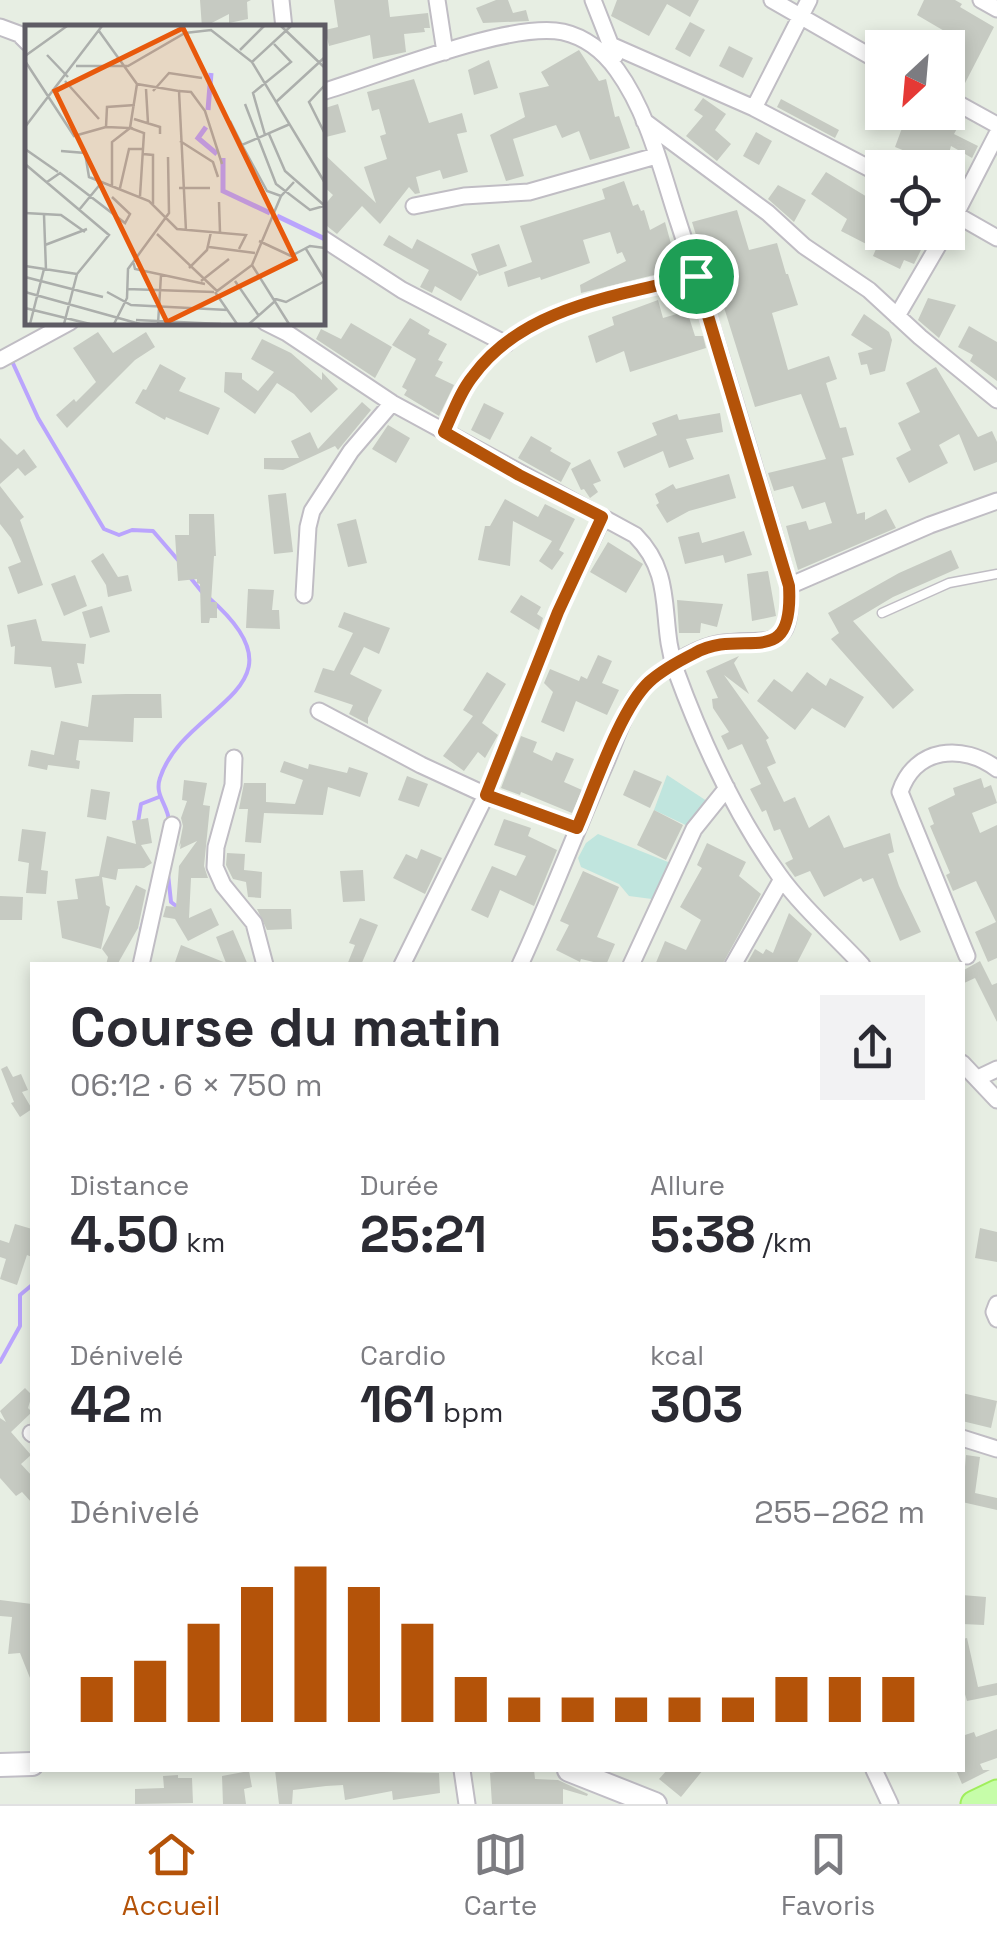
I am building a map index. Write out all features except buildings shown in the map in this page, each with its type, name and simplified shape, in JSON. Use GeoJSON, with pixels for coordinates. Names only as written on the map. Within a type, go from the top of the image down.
{"type":"FeatureCollection","features":[{"type":"Feature","properties":{"kind":"main road"},"geometry":{"type":"LineString","coordinates":[[974,1804],[997,1794]]}},
{"type":"Feature","properties":{"kind":"street"},"geometry":{"type":"LineString","coordinates":[[281,0],[284,25]]}},
{"type":"Feature","properties":{"kind":"street"},"geometry":{"type":"LineString","coordinates":[[437,0],[445,52]]}},
{"type":"Feature","properties":{"kind":"street"},"geometry":{"type":"LineString","coordinates":[[521,962],[632,706],[650,681],[698,651],[719,644],[763,643],[778,637],[788,626],[789,586],[696,276],[644,121],[618,70],[613,46],[593,0]]}},
{"type":"Feature","properties":{"kind":"street"},"geometry":{"type":"LineString","coordinates":[[772,0],[865,54]]}},
{"type":"Feature","properties":{"kind":"street"},"geometry":{"type":"LineString","coordinates":[[754,108],[808,0]]}},
{"type":"Feature","properties":{"kind":"street"},"geometry":{"type":"LineString","coordinates":[[981,0],[997,9]]}},
{"type":"Feature","properties":{"kind":"street"},"geometry":{"type":"LineString","coordinates":[[0,28],[25,40]]}},
{"type":"Feature","properties":{"kind":"street"},"geometry":{"type":"LineString","coordinates":[[325,91],[445,52],[530,30],[564,32],[592,44],[618,70]]}},
{"type":"Feature","properties":{"kind":"street"},"geometry":{"type":"LineString","coordinates":[[613,46],[754,108],[865,167]]}},
{"type":"Feature","properties":{"kind":"street"},"geometry":{"type":"LineString","coordinates":[[965,107],[997,125]]}},
{"type":"Feature","properties":{"kind":"street"},"geometry":{"type":"LineString","coordinates":[[644,121],[768,213],[804,246],[846,272],[997,400]]}},
{"type":"Feature","properties":{"kind":"street"},"geometry":{"type":"LineString","coordinates":[[965,189],[997,134]]}},
{"type":"Feature","properties":{"kind":"street"},"geometry":{"type":"LineString","coordinates":[[414,206],[464,196],[529,192],[656,156]]}},
{"type":"Feature","properties":{"kind":"street"},"geometry":{"type":"LineString","coordinates":[[965,220],[997,238]]}},
{"type":"Feature","properties":{"kind":"street"},"geometry":{"type":"LineString","coordinates":[[325,240],[402,290],[506,344]]}},
{"type":"Feature","properties":{"kind":"street"},"geometry":{"type":"LineString","coordinates":[[897,316],[936,250]]}},
{"type":"Feature","properties":{"kind":"street"},"geometry":{"type":"LineString","coordinates":[[444,432],[472,376],[506,344],[554,314],[696,276]]}},
{"type":"Feature","properties":{"kind":"street"},"geometry":{"type":"LineString","coordinates":[[0,360],[64,325]]}},
{"type":"Feature","properties":{"kind":"street"},"geometry":{"type":"LineString","coordinates":[[270,325],[392,404],[634,535],[652,552],[660,577],[674,666],[743,820],[782,878],[859,962]]}},
{"type":"Feature","properties":{"kind":"street"},"geometry":{"type":"LineString","coordinates":[[304,595],[312,512],[351,451],[392,404]]}},
{"type":"Feature","properties":{"kind":"street"},"geometry":{"type":"LineString","coordinates":[[789,586],[997,501]]}},
{"type":"Feature","properties":{"kind":"street"},"geometry":{"type":"LineString","coordinates":[[403,962],[486,795],[545,643],[602,517]]}},
{"type":"Feature","properties":{"kind":"street"},"geometry":{"type":"LineString","coordinates":[[319,711],[486,795],[577,828]]}},
{"type":"Feature","properties":{"kind":"street"},"geometry":{"type":"LineString","coordinates":[[966,956],[900,792],[914,768],[934,755],[958,752],[980,756],[997,769]]}},
{"type":"Feature","properties":{"kind":"street"},"geometry":{"type":"LineString","coordinates":[[234,758],[232,785],[216,846],[216,867],[222,885],[254,923],[264,962]]}},
{"type":"Feature","properties":{"kind":"street"},"geometry":{"type":"LineString","coordinates":[[632,962],[694,830],[727,788]]}},
{"type":"Feature","properties":{"kind":"street"},"geometry":{"type":"LineString","coordinates":[[142,962],[172,824]]}},
{"type":"Feature","properties":{"kind":"street"},"geometry":{"type":"LineString","coordinates":[[735,962],[782,878]]}},
{"type":"Feature","properties":{"kind":"street"},"geometry":{"type":"LineString","coordinates":[[965,1067],[997,1100]]}},
{"type":"Feature","properties":{"kind":"street"},"geometry":{"type":"LineString","coordinates":[[978,1078],[997,1069]]}},
{"type":"Feature","properties":{"kind":"street"},"geometry":{"type":"LineString","coordinates":[[997,1304],[997,1319]]}},
{"type":"Feature","properties":{"kind":"street"},"geometry":{"type":"LineString","coordinates":[[965,1439],[997,1449]]}},
{"type":"Feature","properties":{"kind":"street"},"geometry":{"type":"LineString","coordinates":[[0,1765],[30,1764]]}},
{"type":"Feature","properties":{"kind":"street"},"geometry":{"type":"LineString","coordinates":[[462,1772],[467,1804]]}},
{"type":"Feature","properties":{"kind":"street"},"geometry":{"type":"LineString","coordinates":[[574,1772],[655,1804]]}},
{"type":"Feature","properties":{"kind":"street"},"geometry":{"type":"LineString","coordinates":[[875,1772],[890,1804]]}},
{"type":"Feature","properties":{"kind":"lane"},"geometry":{"type":"LineString","coordinates":[[882,613],[950,583],[997,574]]}},
{"type":"Feature","properties":{"kind":"shaded area"},"geometry":{"type":"Polygon","coordinates":[[[667,775],[713,805],[694,829],[654,810],[667,775]]]}},
{"type":"Feature","properties":{"kind":"shaded area"},"geometry":{"type":"Polygon","coordinates":[[[598,834],[668,862],[678,873],[667,901],[629,896],[619,884],[581,867],[578,858],[586,843],[598,834]]]}},
{"type":"Feature","properties":{"kind":"waterway"},"geometry":{"type":"LineString","coordinates":[[11,359],[38,418],[104,529],[119,535],[132,530],[153,531],[178,560]]}},
{"type":"Feature","properties":{"kind":"waterway"},"geometry":{"type":"LineString","coordinates":[[189,576],[202,592]]}},
{"type":"Feature","properties":{"kind":"waterway"},"geometry":{"type":"LineString","coordinates":[[169,821],[159,784],[173,752],[233,694],[246,675],[249,654],[238,629],[209,598]]}},
{"type":"Feature","properties":{"kind":"waterway"},"geometry":{"type":"LineString","coordinates":[[138,822],[141,804],[159,797]]}},
{"type":"Feature","properties":{"kind":"waterway"},"geometry":{"type":"LineString","coordinates":[[168,874],[171,902],[180,909]]}},
{"type":"Feature","properties":{"kind":"waterway"},"geometry":{"type":"LineString","coordinates":[[141,930],[146,911]]}},
{"type":"Feature","properties":{"kind":"waterway"},"geometry":{"type":"LineString","coordinates":[[0,1362],[20,1326],[20,1295],[30,1287]]}},
{"type":"Feature","properties":{"kind":"route"},"geometry":{"type":"LineString","coordinates":[[696,276],[789,586],[788,626],[778,637],[763,643],[719,644],[698,651],[650,681],[626,715],[577,828],[486,795],[558,612],[602,517],[444,432],[472,376],[487,359],[524,331],[578,305],[696,276]]}}]}
